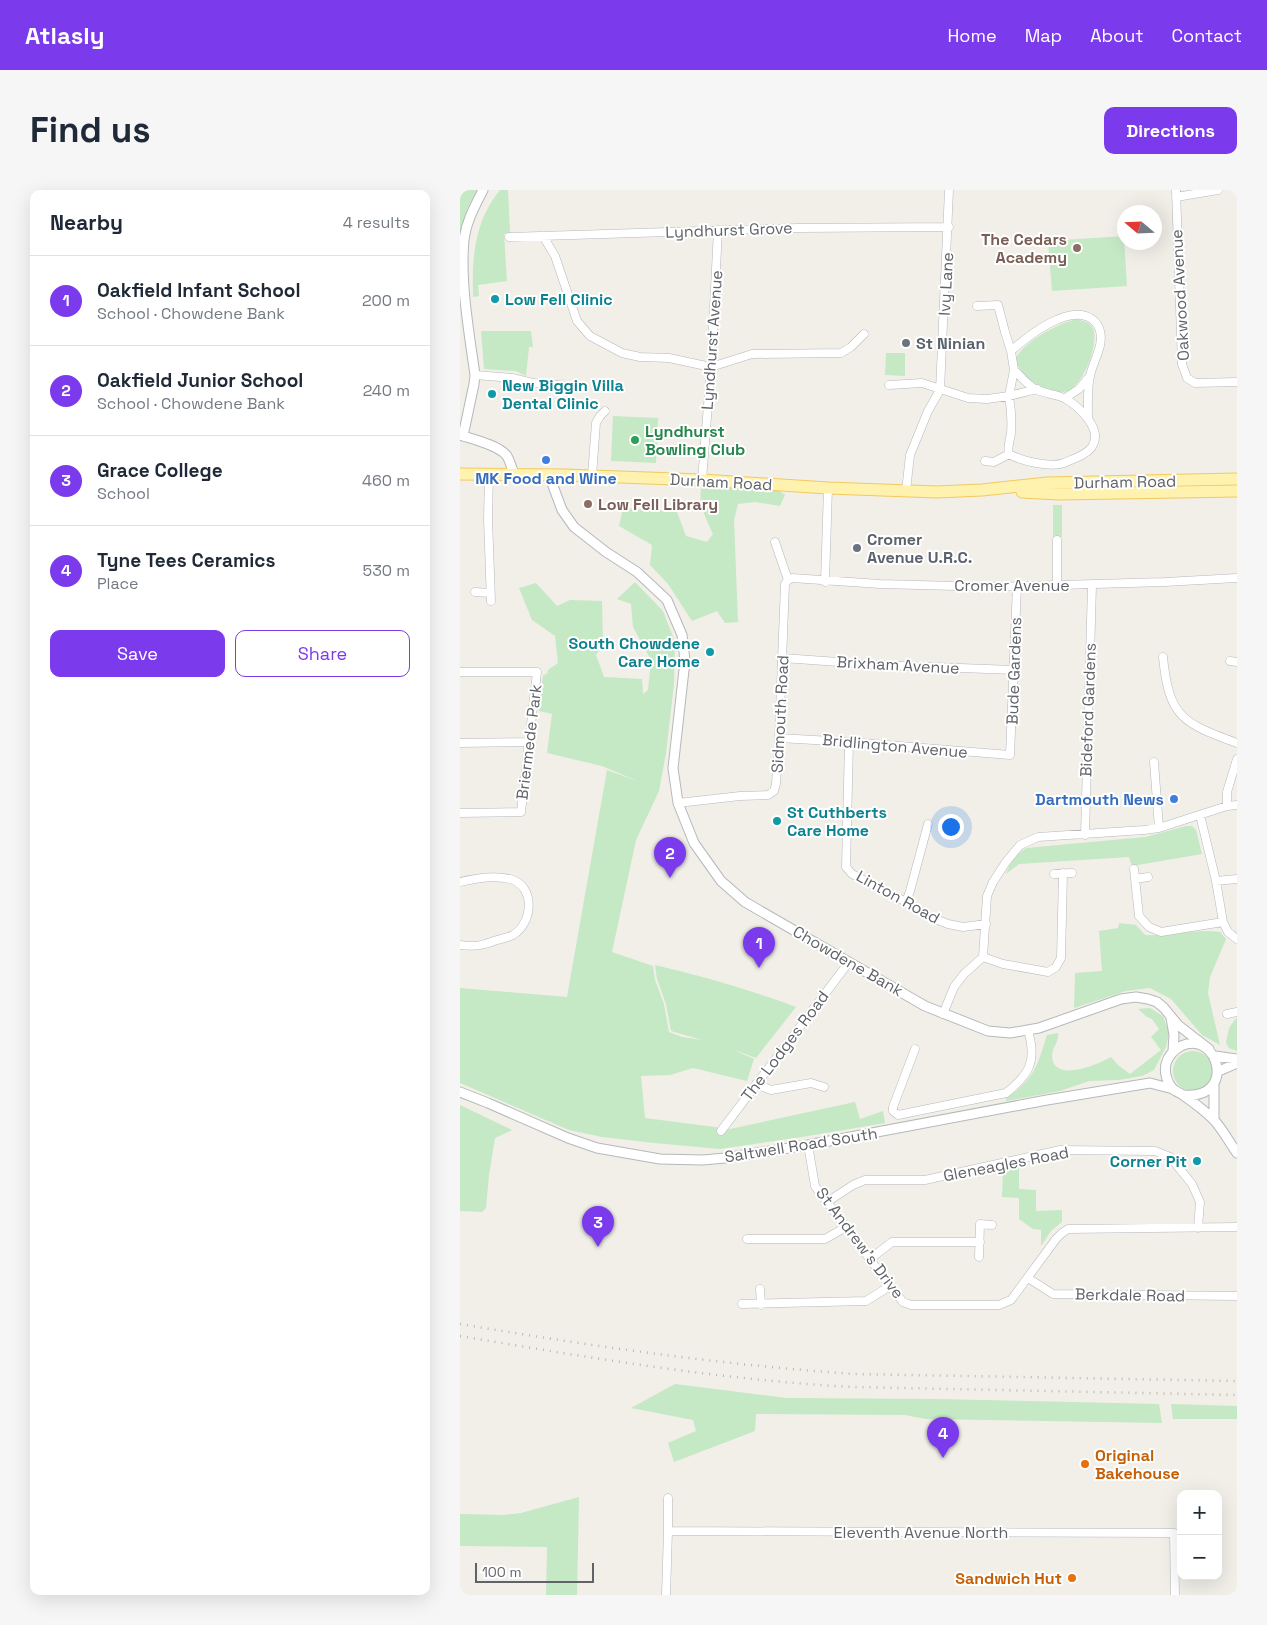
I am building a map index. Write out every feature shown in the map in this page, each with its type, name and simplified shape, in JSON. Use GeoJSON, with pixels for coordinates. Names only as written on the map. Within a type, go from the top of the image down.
{"type":"FeatureCollection","features":[{"type":"Feature","properties":{"kind":"main road","name":"Durham Road"},"geometry":{"type":"LineString","coordinates":[[460,474],[702,480],[906,491],[982,490],[1059,494],[1237,491]]}},
{"type":"Feature","properties":{"kind":"main road","name":"Durham Road"},"geometry":{"type":"LineString","coordinates":[[982,490],[1047,483],[1237,479]]}},
{"type":"Feature","properties":{"kind":"street"},"geometry":{"type":"LineString","coordinates":[[483,190],[472,210],[464,240],[461,276],[474,384],[462,436],[490,445],[507,455],[514,474]]}},
{"type":"Feature","properties":{"kind":"street","name":"Ivy Lane"},"geometry":{"type":"LineString","coordinates":[[906,491],[910,455],[928,411],[940,390],[949,227],[949,190]]}},
{"type":"Feature","properties":{"kind":"street"},"geometry":{"type":"LineString","coordinates":[[1176,193],[1218,190]]}},
{"type":"Feature","properties":{"kind":"street","name":"Oakwood Avenue"},"geometry":{"type":"LineString","coordinates":[[1176,193],[1182,364],[1186,378],[1195,383],[1237,382]]}},
{"type":"Feature","properties":{"kind":"street","name":"Lyndhurst Grove"},"geometry":{"type":"LineString","coordinates":[[508,237],[798,228],[949,227]]}},
{"type":"Feature","properties":{"kind":"street","name":"Lyndhurst Avenue"},"geometry":{"type":"LineString","coordinates":[[702,480],[711,367],[718,230]]}},
{"type":"Feature","properties":{"kind":"street"},"geometry":{"type":"LineString","coordinates":[[543,236],[555,256],[577,321],[590,336],[622,354],[669,358],[711,367],[752,354],[841,353],[851,347],[864,334]]}},
{"type":"Feature","properties":{"kind":"street"},"geometry":{"type":"LineString","coordinates":[[977,306],[998,305],[1011,351],[1014,370],[1009,396],[1011,414],[1009,454]]}},
{"type":"Feature","properties":{"kind":"street"},"geometry":{"type":"LineString","coordinates":[[1011,351],[1026,338],[1052,322],[1074,315],[1087,316],[1095,321],[1100,330],[1101,343],[1090,376],[1088,418]]}},
{"type":"Feature","properties":{"kind":"street"},"geometry":{"type":"LineString","coordinates":[[984,461],[994,462],[1009,454],[1026,460],[1052,465],[1062,464],[1084,453],[1093,445],[1095,439],[1094,431],[1088,418],[1076,406],[1065,398],[1036,390],[1014,370]]}},
{"type":"Feature","properties":{"kind":"street"},"geometry":{"type":"LineString","coordinates":[[474,375],[512,378],[533,383],[580,386]]}},
{"type":"Feature","properties":{"kind":"street"},"geometry":{"type":"LineString","coordinates":[[1065,398],[1079,389],[1090,376]]}},
{"type":"Feature","properties":{"kind":"street"},"geometry":{"type":"LineString","coordinates":[[889,384],[922,383],[940,390],[977,399],[1009,396],[1036,390]]}},
{"type":"Feature","properties":{"kind":"street"},"geometry":{"type":"LineString","coordinates":[[592,476],[596,423],[605,411]]}},
{"type":"Feature","properties":{"kind":"street"},"geometry":{"type":"LineString","coordinates":[[475,592],[491,597],[488,519],[489,474]]}},
{"type":"Feature","properties":{"kind":"street","name":"Chowdene Bank"},"geometry":{"type":"LineString","coordinates":[[549,475],[557,498],[568,519],[579,532],[637,572],[666,600],[682,635],[685,662],[673,768],[678,803],[694,843],[721,881],[745,902],[925,1006],[988,1031],[1010,1033],[1039,1028],[1136,997],[1157,1002],[1171,1018],[1212,1053]]}},
{"type":"Feature","properties":{"kind":"street"},"geometry":{"type":"LineString","coordinates":[[825,582],[828,488]]}},
{"type":"Feature","properties":{"kind":"street"},"geometry":{"type":"LineString","coordinates":[[1057,540],[1057,585]]}},
{"type":"Feature","properties":{"kind":"street","name":"Sidmouth Road"},"geometry":{"type":"LineString","coordinates":[[678,803],[768,795],[774,791],[779,738],[785,584],[788,580],[775,542]]}},
{"type":"Feature","properties":{"kind":"street","name":"Cromer Avenue"},"geometry":{"type":"LineString","coordinates":[[788,580],[792,578],[825,582],[994,587],[1184,582],[1237,578]]}},
{"type":"Feature","properties":{"kind":"street","name":"Bideford Gardens"},"geometry":{"type":"LineString","coordinates":[[1085,834],[1092,585]]}},
{"type":"Feature","properties":{"kind":"street","name":"Bude Gardens"},"geometry":{"type":"LineString","coordinates":[[1010,755],[1017,586]]}},
{"type":"Feature","properties":{"kind":"street"},"geometry":{"type":"LineString","coordinates":[[1163,657],[1165,681],[1170,698],[1182,716],[1195,726],[1237,743]]}},
{"type":"Feature","properties":{"kind":"street","name":"Brixham Avenue"},"geometry":{"type":"LineString","coordinates":[[783,658],[880,665],[1014,670]]}},
{"type":"Feature","properties":{"kind":"street","name":"Briermede Park"},"geometry":{"type":"LineString","coordinates":[[460,672],[537,672],[521,812],[460,812]]}},
{"type":"Feature","properties":{"kind":"street","name":"Bridlington Avenue"},"geometry":{"type":"LineString","coordinates":[[779,738],[1010,755]]}},
{"type":"Feature","properties":{"kind":"street"},"geometry":{"type":"LineString","coordinates":[[460,743],[529,742]]}},
{"type":"Feature","properties":{"kind":"street","name":"Linton Road"},"geometry":{"type":"LineString","coordinates":[[849,742],[846,866],[852,874],[906,902],[928,916],[948,924],[963,927],[986,924]]}},
{"type":"Feature","properties":{"kind":"street"},"geometry":{"type":"LineString","coordinates":[[1227,806],[1228,792],[1237,759]]}},
{"type":"Feature","properties":{"kind":"street"},"geometry":{"type":"LineString","coordinates":[[1154,762],[1158,828]]}},
{"type":"Feature","properties":{"kind":"street"},"geometry":{"type":"LineString","coordinates":[[942,1014],[954,987],[964,974],[983,957],[988,896],[1006,862],[1020,845],[1038,837],[1158,828],[1227,806],[1237,806]]}},
{"type":"Feature","properties":{"kind":"street"},"geometry":{"type":"LineString","coordinates":[[1200,815],[1216,881],[1223,922],[1228,932],[1237,939]]}},
{"type":"Feature","properties":{"kind":"street"},"geometry":{"type":"LineString","coordinates":[[906,902],[928,824]]}},
{"type":"Feature","properties":{"kind":"street"},"geometry":{"type":"LineString","coordinates":[[1134,868],[1139,916],[1149,927],[1161,932],[1223,922]]}},
{"type":"Feature","properties":{"kind":"street"},"geometry":{"type":"LineString","coordinates":[[1054,874],[1072,873]]}},
{"type":"Feature","properties":{"kind":"street"},"geometry":{"type":"LineString","coordinates":[[983,957],[1003,964],[1048,972],[1056,967],[1061,958],[1063,874]]}},
{"type":"Feature","properties":{"kind":"street"},"geometry":{"type":"LineString","coordinates":[[1135,879],[1148,877]]}},
{"type":"Feature","properties":{"kind":"street"},"geometry":{"type":"LineString","coordinates":[[460,882],[480,878],[511,879],[523,885],[528,896],[528,910],[524,923],[513,935],[480,946],[460,945]]}},
{"type":"Feature","properties":{"kind":"street"},"geometry":{"type":"LineString","coordinates":[[1216,881],[1237,879]]}},
{"type":"Feature","properties":{"kind":"street","name":"The Lodges Road"},"geometry":{"type":"LineString","coordinates":[[721,1131],[849,962]]}},
{"type":"Feature","properties":{"kind":"street"},"geometry":{"type":"LineString","coordinates":[[1227,1014],[1237,1012]]}},
{"type":"Feature","properties":{"kind":"street"},"geometry":{"type":"LineString","coordinates":[[1171,1018],[1174,1035],[1173,1051],[1169,1058],[1166,1072],[1168,1081],[1173,1089],[1184,1095],[1214,1120],[1237,1154]]}},
{"type":"Feature","properties":{"kind":"street"},"geometry":{"type":"LineString","coordinates":[[915,1049],[893,1107],[893,1111],[898,1115],[1006,1093],[1020,1082],[1026,1075],[1030,1065],[1033,1047],[1028,1030]]}},
{"type":"Feature","properties":{"kind":"street"},"geometry":{"type":"LineString","coordinates":[[1173,1051],[1187,1044],[1198,1044],[1212,1053],[1237,1059]]}},
{"type":"Feature","properties":{"kind":"street"},"geometry":{"type":"LineString","coordinates":[[1212,1053],[1219,1071],[1214,1085],[1214,1120]]}},
{"type":"Feature","properties":{"kind":"street"},"geometry":{"type":"LineString","coordinates":[[1219,1071],[1237,1063]]}},
{"type":"Feature","properties":{"kind":"street","name":"Saltwell Road South"},"geometry":{"type":"LineString","coordinates":[[1150,1083],[1166,1072]]}},
{"type":"Feature","properties":{"kind":"street"},"geometry":{"type":"LineString","coordinates":[[756,1084],[771,1090],[812,1083],[824,1087]]}},
{"type":"Feature","properties":{"kind":"street","name":"Saltwell Road South"},"geometry":{"type":"LineString","coordinates":[[460,1092],[488,1102],[568,1138],[598,1148],[660,1159],[703,1160],[808,1145],[1047,1100],[1150,1083],[1173,1089]]}},
{"type":"Feature","properties":{"kind":"street"},"geometry":{"type":"LineString","coordinates":[[1184,1095],[1197,1096],[1209,1091],[1214,1085]]}},
{"type":"Feature","properties":{"kind":"street","name":"St Andrew's Drive"},"geometry":{"type":"LineString","coordinates":[[808,1145],[816,1186],[890,1286],[903,1302],[911,1305],[999,1304],[1011,1300],[1056,1239],[1068,1229],[1237,1227]]}},
{"type":"Feature","properties":{"kind":"street","name":"Gleneagles Road"},"geometry":{"type":"LineString","coordinates":[[827,1202],[853,1185],[865,1180],[925,1180],[1060,1150],[1154,1151],[1170,1157],[1192,1184],[1200,1202],[1198,1228]]}},
{"type":"Feature","properties":{"kind":"street"},"geometry":{"type":"LineString","coordinates":[[979,1257],[980,1224],[992,1224]]}},
{"type":"Feature","properties":{"kind":"street"},"geometry":{"type":"LineString","coordinates":[[747,1239],[825,1239],[846,1227]]}},
{"type":"Feature","properties":{"kind":"street"},"geometry":{"type":"LineString","coordinates":[[870,1259],[892,1242],[980,1242]]}},
{"type":"Feature","properties":{"kind":"street","name":"Berkdale Road"},"geometry":{"type":"LineString","coordinates":[[1028,1278],[1053,1294],[1237,1296]]}},
{"type":"Feature","properties":{"kind":"street"},"geometry":{"type":"LineString","coordinates":[[742,1304],[866,1301],[890,1286]]}},
{"type":"Feature","properties":{"kind":"street"},"geometry":{"type":"LineString","coordinates":[[760,1289],[761,1304]]}},
{"type":"Feature","properties":{"kind":"street"},"geometry":{"type":"LineString","coordinates":[[666,1595],[668,1498]]}},
{"type":"Feature","properties":{"kind":"street","name":"Eleventh Avenue North"},"geometry":{"type":"LineString","coordinates":[[668,1531],[1174,1533],[1174,1595]]}},
{"type":"Feature","properties":{"kind":"green space"},"geometry":{"type":"Polygon","coordinates":[[[460,190],[477,190],[467,209],[460,234],[460,190]]]}},
{"type":"Feature","properties":{"kind":"green space"},"geometry":{"type":"Polygon","coordinates":[[[500,190],[508,190],[510,233],[504,234],[507,281],[478,285],[479,296],[473,297],[473,268],[476,241],[491,202],[500,190]]]}},
{"type":"Feature","properties":{"kind":"green space"},"geometry":{"type":"Polygon","coordinates":[[[1117,236],[1117,250],[1125,250],[1127,286],[1052,291],[1048,241],[1117,236]]]}},
{"type":"Feature","properties":{"kind":"green space"},"geometry":{"type":"Polygon","coordinates":[[[1077,319],[1090,324],[1094,335],[1090,361],[1081,378],[1071,389],[1064,392],[1049,390],[1033,382],[1022,372],[1015,360],[1019,353],[1042,334],[1077,319]]]}},
{"type":"Feature","properties":{"kind":"green space"},"geometry":{"type":"Polygon","coordinates":[[[481,331],[531,331],[533,347],[529,347],[526,376],[516,371],[484,369],[481,331]]]}},
{"type":"Feature","properties":{"kind":"green space"},"geometry":{"type":"Polygon","coordinates":[[[886,353],[905,353],[905,376],[885,375],[886,353]]]}},
{"type":"Feature","properties":{"kind":"green space","name":"Lyndhurst Bowling Club"},"geometry":{"type":"Polygon","coordinates":[[[613,416],[658,418],[656,463],[611,461],[613,416]]]}},
{"type":"Feature","properties":{"kind":"green space"},"geometry":{"type":"Polygon","coordinates":[[[702,486],[777,489],[785,495],[780,506],[755,502],[738,504],[734,520],[738,622],[725,623],[717,611],[692,621],[668,584],[650,565],[652,545],[619,526],[623,508],[677,512],[686,536],[707,542],[713,534],[701,504],[702,486]]]}},
{"type":"Feature","properties":{"kind":"green space"},"geometry":{"type":"Polygon","coordinates":[[[1053,505],[1062,505],[1062,537],[1053,537],[1053,505]]]}},
{"type":"Feature","properties":{"kind":"green space"},"geometry":{"type":"Polygon","coordinates":[[[635,582],[663,611],[675,642],[674,684],[666,753],[659,791],[636,840],[612,952],[653,966],[655,980],[664,1004],[669,1032],[682,1037],[702,1040],[671,1031],[666,1004],[657,979],[655,965],[726,984],[796,1007],[756,1058],[732,1049],[754,1059],[747,1081],[693,1068],[670,1075],[641,1076],[645,1118],[730,1129],[855,1102],[860,1119],[883,1111],[885,1123],[720,1149],[654,1143],[602,1137],[569,1130],[460,1083],[460,988],[567,997],[607,770],[640,782],[602,766],[547,753],[552,714],[539,711],[543,675],[547,674],[548,670],[558,663],[555,636],[532,620],[519,588],[536,583],[557,606],[570,600],[602,601],[603,645],[596,655],[604,677],[642,679],[643,694],[648,690],[651,660],[633,627],[631,604],[617,599],[635,582]]]}},
{"type":"Feature","properties":{"kind":"green space"},"geometry":{"type":"Polygon","coordinates":[[[1192,826],[1196,830],[1202,854],[1132,866],[1129,857],[1019,864],[1006,874],[1014,859],[1026,848],[1145,837],[1192,826]]]}},
{"type":"Feature","properties":{"kind":"green space"},"geometry":{"type":"Polygon","coordinates":[[[1119,923],[1136,925],[1145,935],[1211,931],[1220,932],[1226,939],[1210,977],[1208,993],[1220,1045],[1202,1035],[1171,999],[1150,988],[1126,991],[1074,1008],[1075,973],[1102,971],[1099,931],[1118,928],[1119,923]]]}},
{"type":"Feature","properties":{"kind":"green space"},"geometry":{"type":"Polygon","coordinates":[[[1150,1008],[1163,1016],[1169,1033],[1166,1047],[1154,1070],[1142,1076],[1119,1080],[1089,1081],[1060,1091],[1006,1101],[1006,1098],[1016,1091],[1034,1071],[1047,1035],[1058,1033],[1052,1056],[1054,1064],[1060,1069],[1077,1070],[1097,1064],[1111,1057],[1130,1074],[1161,1050],[1151,1037],[1159,1029],[1152,1019],[1138,1009],[1150,1008]]]}},
{"type":"Feature","properties":{"kind":"green space"},"geometry":{"type":"Polygon","coordinates":[[[1237,1017],[1237,1051],[1229,1048],[1226,1043],[1229,1028],[1237,1017]]]}},
{"type":"Feature","properties":{"kind":"green space"},"geometry":{"type":"Polygon","coordinates":[[[1189,1051],[1197,1051],[1204,1054],[1210,1060],[1213,1071],[1210,1082],[1204,1088],[1197,1091],[1189,1091],[1182,1088],[1176,1082],[1173,1075],[1173,1067],[1176,1060],[1182,1054],[1189,1051]]]}},
{"type":"Feature","properties":{"kind":"green space"},"geometry":{"type":"Polygon","coordinates":[[[460,1105],[512,1130],[495,1138],[486,1208],[482,1212],[460,1211],[460,1105]]]}},
{"type":"Feature","properties":{"kind":"green space"},"geometry":{"type":"Polygon","coordinates":[[[1019,1165],[1019,1189],[1036,1190],[1036,1211],[1062,1210],[1062,1222],[1051,1231],[1041,1246],[1041,1230],[1033,1229],[1019,1219],[1019,1198],[1002,1197],[1003,1169],[1019,1165]]]}},
{"type":"Feature","properties":{"kind":"green space"},"geometry":{"type":"Polygon","coordinates":[[[675,1384],[787,1398],[1159,1404],[1162,1423],[925,1419],[905,1415],[756,1414],[755,1431],[674,1462],[668,1443],[696,1431],[693,1420],[631,1408],[675,1384]]]}},
{"type":"Feature","properties":{"kind":"green space"},"geometry":{"type":"Polygon","coordinates":[[[1171,1404],[1237,1406],[1237,1419],[1173,1419],[1171,1404]]]}},
{"type":"Feature","properties":{"kind":"green space"},"geometry":{"type":"Polygon","coordinates":[[[579,1497],[577,1595],[546,1595],[547,1547],[460,1546],[460,1514],[504,1515],[521,1513],[579,1497]]]}},
{"type":"Feature","properties":{"kind":"railway"},"geometry":{"type":"LineString","coordinates":[[460,1324],[657,1354],[855,1374],[1237,1381]]}},
{"type":"Feature","properties":{"kind":"railway"},"geometry":{"type":"LineString","coordinates":[[460,1336],[705,1374],[804,1384],[854,1387],[1237,1395]]}},
{"type":"Feature","properties":{"kind":"place","name":"The Cedars Academy"},"geometry":{"type":"Point","coordinates":[1077,248]}},
{"type":"Feature","properties":{"kind":"place","name":"Low Fell Clinic"},"geometry":{"type":"Point","coordinates":[495,299]}},
{"type":"Feature","properties":{"kind":"place","name":"St Ninian"},"geometry":{"type":"Point","coordinates":[906,343]}},
{"type":"Feature","properties":{"kind":"place","name":"New Biggin Villa Dental Clinic"},"geometry":{"type":"Point","coordinates":[492,394]}},
{"type":"Feature","properties":{"kind":"place","name":"Lyndhurst Bowling Club"},"geometry":{"type":"Point","coordinates":[635,440]}},
{"type":"Feature","properties":{"kind":"place","name":"MK Food and Wine"},"geometry":{"type":"Point","coordinates":[546,460]}},
{"type":"Feature","properties":{"kind":"place","name":"Low Fell Library"},"geometry":{"type":"Point","coordinates":[588,504]}},
{"type":"Feature","properties":{"kind":"place","name":"Cromer Avenue U.R.C."},"geometry":{"type":"Point","coordinates":[857,548]}},
{"type":"Feature","properties":{"kind":"place","name":"South Chowdene Care Home"},"geometry":{"type":"Point","coordinates":[710,652]}},
{"type":"Feature","properties":{"kind":"place","name":"Dartmouth News"},"geometry":{"type":"Point","coordinates":[1174,799]}},
{"type":"Feature","properties":{"kind":"place","name":"St Cuthberts Care Home"},"geometry":{"type":"Point","coordinates":[777,821]}},
{"type":"Feature","properties":{"kind":"place","name":"Oakfield Junior School"},"geometry":{"type":"Point","coordinates":[670,878]}},
{"type":"Feature","properties":{"kind":"place","name":"Oakfield Infant School"},"geometry":{"type":"Point","coordinates":[759,968]}},
{"type":"Feature","properties":{"kind":"place","name":"Corner Pit"},"geometry":{"type":"Point","coordinates":[1197,1161]}},
{"type":"Feature","properties":{"kind":"place","name":"Grace College"},"geometry":{"type":"Point","coordinates":[598,1247]}},
{"type":"Feature","properties":{"kind":"place","name":"Tyne Tees Ceramics"},"geometry":{"type":"Point","coordinates":[943,1458]}},
{"type":"Feature","properties":{"kind":"place","name":"Original Bakehouse"},"geometry":{"type":"Point","coordinates":[1085,1464]}},
{"type":"Feature","properties":{"kind":"place","name":"Sandwich Hut"},"geometry":{"type":"Point","coordinates":[1072,1578]}}]}
